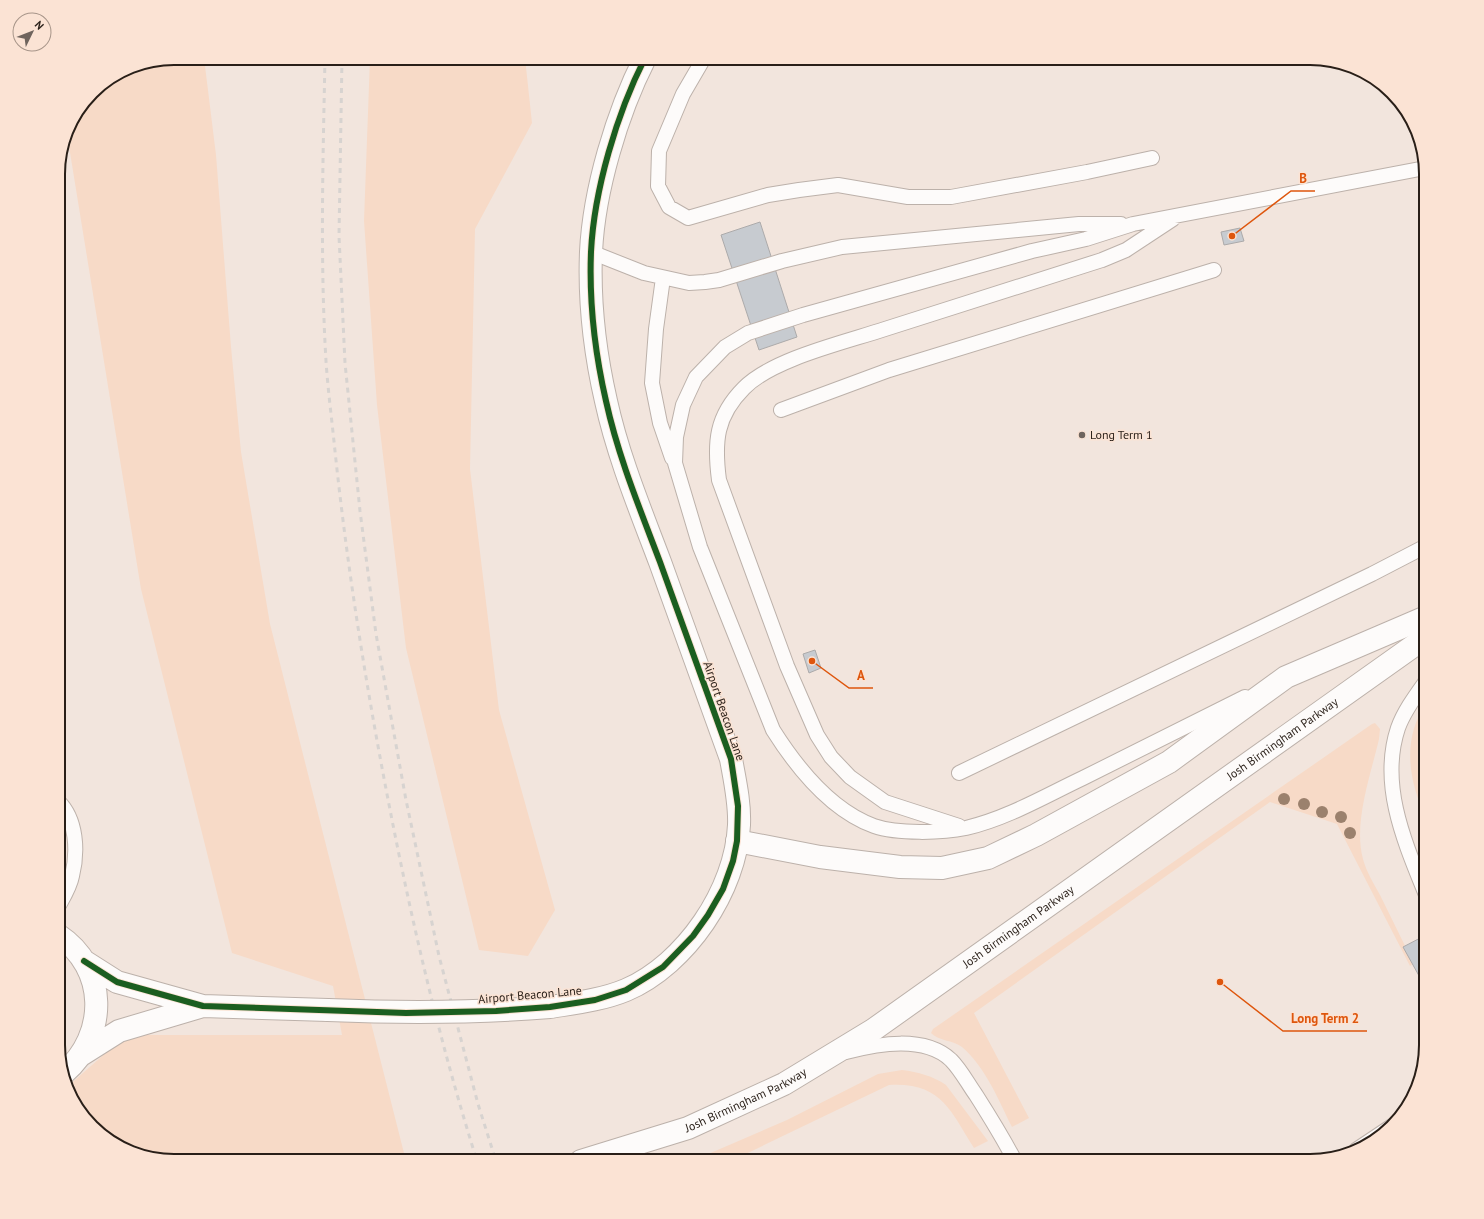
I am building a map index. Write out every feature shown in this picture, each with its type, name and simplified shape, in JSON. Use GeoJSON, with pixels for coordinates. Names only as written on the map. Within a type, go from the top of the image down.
{"type":"FeatureCollection","features":[{"type":"Feature","properties":{"kind":"street","name":"Airport Beacon Lane"},"geometry":{"type":"LineString","coordinates":[[84,961],[117,982],[203,1006],[413,1013],[496,1011],[550,1007],[595,1000],[626,990],[662,968],[693,936],[708,915],[723,889],[733,861],[737,841],[738,806],[730,759],[621,456],[606,401],[593,332],[591,252],[598,202],[605,167],[624,106],[642,65]]}},
{"type":"Feature","properties":{"kind":"street"},"geometry":{"type":"LineString","coordinates":[[737,841],[820,857],[900,866],[942,868],[988,858],[1036,835],[1169,762],[1286,677],[1419,620]]}},
{"type":"Feature","properties":{"kind":"street","name":"Josh Birmingham Parkway"},"geometry":{"type":"LineString","coordinates":[[606,1154],[688,1128],[784,1084],[873,1030],[954,974],[1419,642]]}},
{"type":"Feature","properties":{"kind":"street"},"geometry":{"type":"LineString","coordinates":[[65,939],[69,942],[84,961],[94,984],[97,1008],[92,1033],[81,1055],[68,1069]]}},
{"type":"Feature","properties":{"kind":"street","name":"Airport Beacon Lane"},"geometry":{"type":"LineString","coordinates":[[81,1055],[119,1032],[203,1006]]}},
{"type":"Feature","properties":{"kind":"lane"},"geometry":{"type":"LineString","coordinates":[[700,65],[683,94],[659,151],[658,186],[669,207],[688,218],[768,194],[838,185],[908,197],[951,197],[1087,172],[1152,158]]}},
{"type":"Feature","properties":{"kind":"lane"},"geometry":{"type":"LineString","coordinates":[[675,463],[676,437],[683,405],[696,377],[725,347],[739,337],[803,315],[1032,251],[1086,239],[1133,224],[1419,169]]}},
{"type":"Feature","properties":{"kind":"lane"},"geometry":{"type":"LineString","coordinates":[[966,828],[885,802],[850,777],[831,757],[817,735],[787,666],[719,480],[715,455],[716,437],[732,401],[757,376],[780,365],[840,344],[1102,260],[1130,247],[1178,215]]}},
{"type":"Feature","properties":{"kind":"lane"},"geometry":{"type":"LineString","coordinates":[[591,252],[644,274],[689,283],[719,280],[782,261],[842,247],[1079,224],[1133,224]]}},
{"type":"Feature","properties":{"kind":"lane"},"geometry":{"type":"LineString","coordinates":[[781,410],[888,370],[1214,270]]}},
{"type":"Feature","properties":{"kind":"lane"},"geometry":{"type":"LineString","coordinates":[[663,278],[656,329],[652,383],[660,424],[675,463],[700,547],[773,730],[788,754],[806,776],[830,799],[855,818],[875,827],[929,832],[966,828],[1009,814],[1286,677]]}},
{"type":"Feature","properties":{"kind":"lane"},"geometry":{"type":"LineString","coordinates":[[959,773],[1372,574],[1419,550]]}},
{"type":"Feature","properties":{"kind":"lane"},"geometry":{"type":"LineString","coordinates":[[1419,691],[1407,709],[1398,728],[1393,749],[1392,771],[1398,819],[1419,877]]}},
{"type":"Feature","properties":{"kind":"lane"},"geometry":{"type":"LineString","coordinates":[[65,808],[76,837],[72,877],[65,892]]}},
{"type":"Feature","properties":{"kind":"lane"},"geometry":{"type":"LineString","coordinates":[[832,1055],[860,1049],[910,1044],[928,1047],[943,1054],[960,1072],[1011,1154]]}},
{"type":"Feature","properties":{"kind":"shaded area"},"geometry":{"type":"Polygon","coordinates":[[[205,65],[216,155],[241,452],[270,624],[404,1154],[174,1154],[153,1152],[132,1146],[113,1136],[92,1117],[73,1087],[72,1083],[108,1051],[125,1041],[146,1035],[342,1035],[333,986],[232,953],[141,589],[69,146],[76,126],[88,108],[102,92],[119,80],[132,73],[153,67],[205,65]]]}},
{"type":"Feature","properties":{"kind":"shaded area"},"geometry":{"type":"Polygon","coordinates":[[[370,65],[526,65],[532,123],[475,229],[470,469],[499,710],[555,910],[528,956],[479,950],[406,648],[377,405],[364,221],[370,65]]]}},
{"type":"Feature","properties":{"kind":"shaded area"},"geometry":{"type":"Polygon","coordinates":[[[1419,715],[1419,800],[1415,789],[1410,760],[1413,731],[1419,715]]]}},
{"type":"Feature","properties":{"kind":"shaded area"},"geometry":{"type":"Polygon","coordinates":[[[1375,723],[1380,729],[1379,739],[1364,799],[1360,830],[1360,845],[1364,864],[1368,873],[1413,964],[1410,966],[1337,824],[1270,802],[974,1013],[1029,1118],[1012,1127],[991,1084],[978,1064],[962,1047],[934,1036],[931,1033],[933,1029],[1375,723]]]}},
{"type":"Feature","properties":{"kind":"shaded area"},"geometry":{"type":"Polygon","coordinates":[[[902,1070],[925,1075],[946,1085],[988,1141],[974,1148],[950,1111],[942,1101],[932,1094],[921,1088],[907,1085],[889,1085],[746,1154],[708,1154],[787,1120],[878,1074],[902,1070]]]}},
{"type":"Feature","properties":{"kind":"building"},"geometry":{"type":"Polygon","coordinates":[[[760,222],[797,337],[759,350],[721,235],[760,222]]]}},
{"type":"Feature","properties":{"kind":"building"},"geometry":{"type":"Polygon","coordinates":[[[1240,228],[1244,241],[1224,245],[1221,232],[1240,228]]]}},
{"type":"Feature","properties":{"kind":"building"},"geometry":{"type":"Polygon","coordinates":[[[815,650],[821,668],[809,673],[803,654],[815,650]]]}},
{"type":"Feature","properties":{"kind":"building"},"geometry":{"type":"Polygon","coordinates":[[[1419,939],[1419,976],[1403,947],[1419,939]]]}},
{"type":"Feature","properties":{"kind":"railway"},"geometry":{"type":"LineString","coordinates":[[325,65],[322,210],[324,323],[329,395],[348,558],[376,735],[408,896],[446,1056],[475,1154]]}},
{"type":"Feature","properties":{"kind":"railway"},"geometry":{"type":"LineString","coordinates":[[342,65],[339,236],[345,363],[360,511],[376,634],[406,800],[439,956],[478,1104],[494,1154]]}},
{"type":"Feature","properties":{"kind":"cycle path"},"geometry":{"type":"LineString","coordinates":[[84,961],[117,982],[203,1006],[406,1013],[496,1011],[550,1007],[595,1000],[626,990],[663,967],[693,936],[708,915],[723,889],[733,861],[737,841],[738,806],[731,759],[630,482],[617,442],[602,383],[592,308],[591,252],[593,228],[602,178],[616,127],[642,65]]}},
{"type":"Feature","properties":{"kind":"place","name":"B"},"geometry":{"type":"Point","coordinates":[1232,236]}},
{"type":"Feature","properties":{"kind":"place","name":"Long Term 1"},"geometry":{"type":"Point","coordinates":[1082,435]}},
{"type":"Feature","properties":{"kind":"place","name":"A"},"geometry":{"type":"Point","coordinates":[812,661]}},
{"type":"Feature","properties":{"kind":"place","name":"Long Term 2"},"geometry":{"type":"Point","coordinates":[1220,982]}}]}
